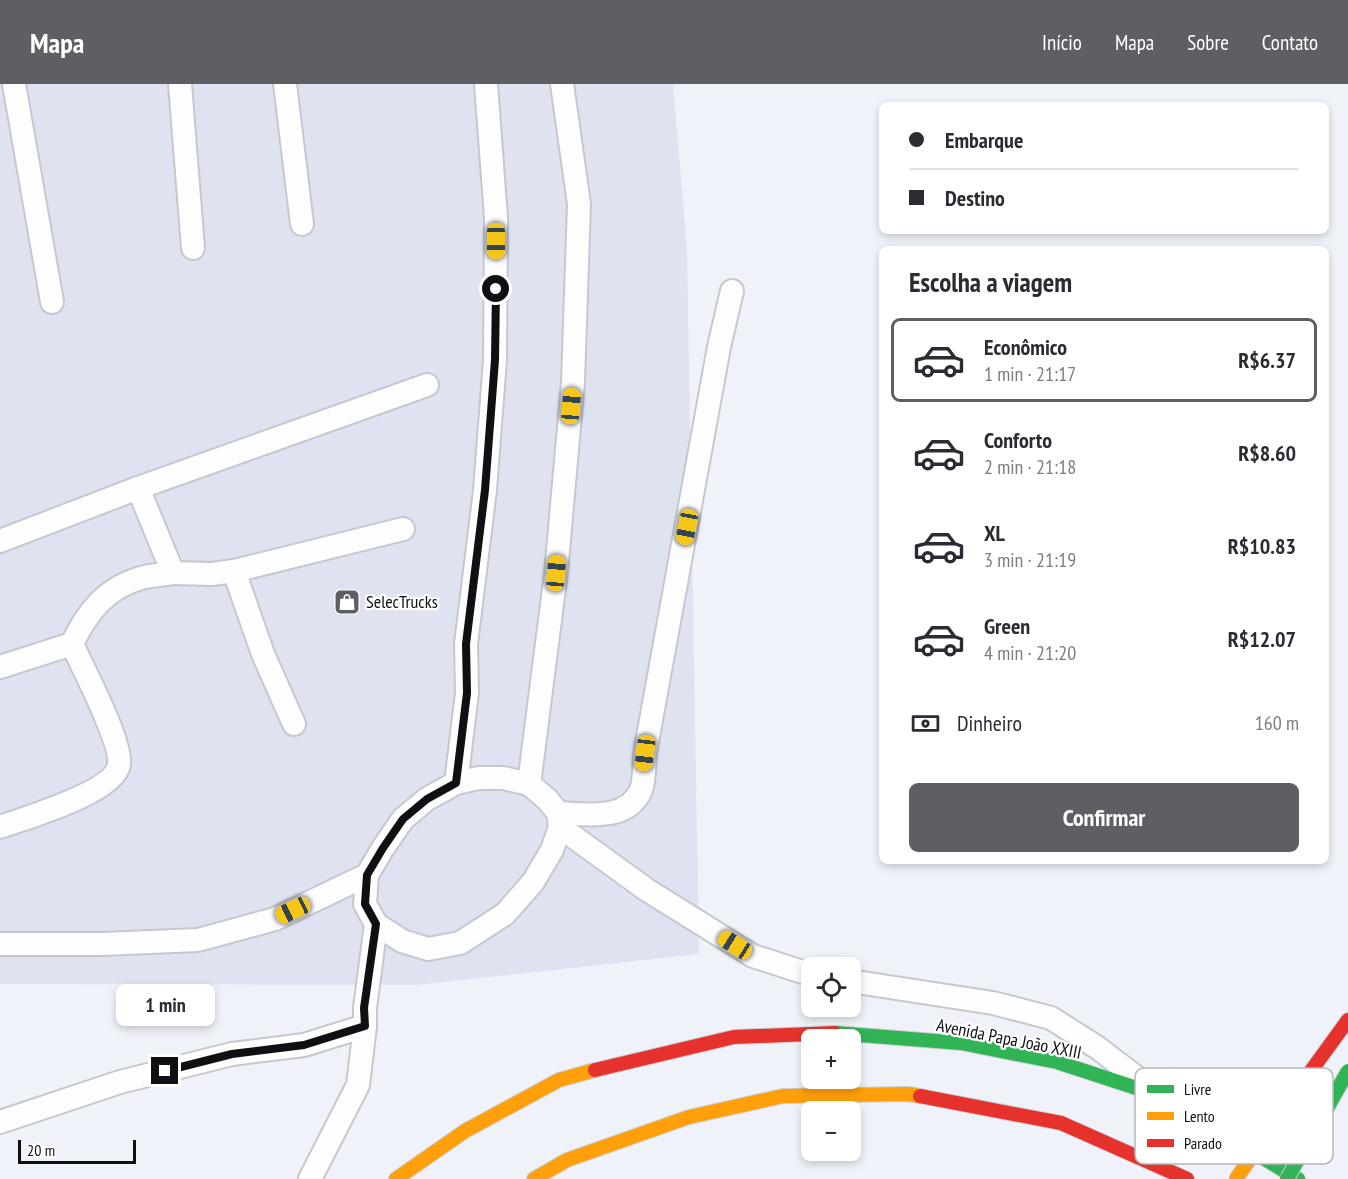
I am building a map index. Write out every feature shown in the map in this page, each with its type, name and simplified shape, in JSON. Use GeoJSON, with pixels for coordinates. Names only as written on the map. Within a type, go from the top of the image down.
{"type":"FeatureCollection","features":[{"type":"Feature","properties":{"kind":"main road"},"geometry":{"type":"LineString","coordinates":[[1313,1068],[1348,1020]]}},
{"type":"Feature","properties":{"kind":"main road","name":"Avenida Papa João XXIII"},"geometry":{"type":"LineString","coordinates":[[396,1179],[465,1131],[559,1080],[735,1037],[840,1033],[961,1044],[1057,1062],[1135,1088]]}},
{"type":"Feature","properties":{"kind":"main road"},"geometry":{"type":"LineString","coordinates":[[1333,1098],[1348,1071]]}},
{"type":"Feature","properties":{"kind":"main road"},"geometry":{"type":"LineString","coordinates":[[534,1179],[567,1160],[699,1115],[783,1096],[908,1094],[1061,1123],[1135,1156]]}},
{"type":"Feature","properties":{"kind":"main road"},"geometry":{"type":"LineString","coordinates":[[1153,1164],[1187,1179]]}},
{"type":"Feature","properties":{"kind":"main road"},"geometry":{"type":"LineString","coordinates":[[1236,1179],[1246,1164]]}},
{"type":"Feature","properties":{"kind":"main road","name":"Avenida Papa João XXIII"},"geometry":{"type":"LineString","coordinates":[[1273,1164],[1298,1179]]}},
{"type":"Feature","properties":{"kind":"main road"},"geometry":{"type":"LineString","coordinates":[[1287,1179],[1295,1164]]}},
{"type":"Feature","properties":{"kind":"lane"},"geometry":{"type":"LineString","coordinates":[[14,84],[52,302]]}},
{"type":"Feature","properties":{"kind":"lane"},"geometry":{"type":"LineString","coordinates":[[180,84],[193,248]]}},
{"type":"Feature","properties":{"kind":"lane"},"geometry":{"type":"LineString","coordinates":[[285,84],[302,224]]}},
{"type":"Feature","properties":{"kind":"lane"},"geometry":{"type":"LineString","coordinates":[[456,783],[467,693],[466,644],[485,490],[495,360],[496,218],[486,84]]}},
{"type":"Feature","properties":{"kind":"lane"},"geometry":{"type":"LineString","coordinates":[[530,784],[556,573],[573,382],[579,204],[562,84]]}},
{"type":"Feature","properties":{"kind":"lane"},"geometry":{"type":"LineString","coordinates":[[559,820],[600,815],[625,809],[641,790],[645,753],[719,347],[732,291]]}},
{"type":"Feature","properties":{"kind":"lane"},"geometry":{"type":"LineString","coordinates":[[0,540],[427,385]]}},
{"type":"Feature","properties":{"kind":"lane"},"geometry":{"type":"LineString","coordinates":[[138,488],[173,573]]}},
{"type":"Feature","properties":{"kind":"lane"},"geometry":{"type":"LineString","coordinates":[[0,668],[72,644],[82,622],[96,604],[117,588],[141,578],[173,573],[212,574],[234,571],[403,529]]}},
{"type":"Feature","properties":{"kind":"lane"},"geometry":{"type":"LineString","coordinates":[[234,571],[263,654],[294,724]]}},
{"type":"Feature","properties":{"kind":"lane"},"geometry":{"type":"LineString","coordinates":[[0,827],[85,796],[110,779],[120,766],[118,746],[72,644]]}},
{"type":"Feature","properties":{"kind":"lane"},"geometry":{"type":"LineString","coordinates":[[559,820],[552,850],[533,882],[505,914],[460,943],[428,949],[402,941],[376,924],[365,904],[367,875],[403,819],[427,799],[456,783],[479,778],[495,778],[530,784],[548,800],[559,820],[647,890],[753,956],[801,971]]}},
{"type":"Feature","properties":{"kind":"lane"},"geometry":{"type":"LineString","coordinates":[[0,944],[102,944],[198,940],[275,919],[367,875]]}},
{"type":"Feature","properties":{"kind":"lane"},"geometry":{"type":"LineString","coordinates":[[310,1179],[358,1085],[365,1026],[364,1008],[376,924]]}},
{"type":"Feature","properties":{"kind":"lane"},"geometry":{"type":"LineString","coordinates":[[861,983],[993,1003],[1051,1018],[1098,1048],[1135,1076]]}},
{"type":"Feature","properties":{"kind":"lane"},"geometry":{"type":"LineString","coordinates":[[0,1122],[120,1082],[232,1054],[304,1045],[365,1026]]}},
{"type":"Feature","properties":{"kind":"shaded area","name":"SelecTrucks"},"geometry":{"type":"Polygon","coordinates":[[[0,84],[673,84],[687,249],[699,954],[416,985],[0,984],[0,84]]]}},
{"type":"Feature","properties":{"kind":"traffic: fast"},"geometry":{"type":"LineString","coordinates":[[861,1035],[961,1043],[1057,1062],[1135,1088]]}},
{"type":"Feature","properties":{"kind":"traffic: fast"},"geometry":{"type":"LineString","coordinates":[[1333,1098],[1348,1071]]}},
{"type":"Feature","properties":{"kind":"traffic: fast"},"geometry":{"type":"LineString","coordinates":[[1273,1164],[1298,1179]]}},
{"type":"Feature","properties":{"kind":"traffic: fast"},"geometry":{"type":"LineString","coordinates":[[1287,1179],[1295,1164]]}},
{"type":"Feature","properties":{"kind":"traffic: slow"},"geometry":{"type":"LineString","coordinates":[[396,1179],[465,1131],[559,1080],[595,1070]]}},
{"type":"Feature","properties":{"kind":"traffic: slow"},"geometry":{"type":"LineString","coordinates":[[534,1179],[567,1160],[689,1117],[783,1096],[908,1094],[920,1096]]}},
{"type":"Feature","properties":{"kind":"traffic: slow"},"geometry":{"type":"LineString","coordinates":[[1236,1179],[1246,1164]]}},
{"type":"Feature","properties":{"kind":"traffic: jam"},"geometry":{"type":"LineString","coordinates":[[1313,1068],[1348,1020]]}},
{"type":"Feature","properties":{"kind":"traffic: jam"},"geometry":{"type":"LineString","coordinates":[[595,1070],[734,1037],[801,1034]]}},
{"type":"Feature","properties":{"kind":"traffic: jam"},"geometry":{"type":"LineString","coordinates":[[920,1096],[1061,1123],[1135,1156]]}},
{"type":"Feature","properties":{"kind":"traffic: jam"},"geometry":{"type":"LineString","coordinates":[[1153,1164],[1187,1179]]}},
{"type":"Feature","properties":{"kind":"place","name":"SelecTrucks"},"geometry":{"type":"Point","coordinates":[347,602]}},
{"type":"Feature","properties":{"kind":"route"},"geometry":{"type":"LineString","coordinates":[[165,1071],[232,1054],[304,1045],[365,1026],[364,1008],[376,924],[365,904],[367,875],[403,819],[427,799],[456,783],[467,693],[466,644],[485,490],[495,360],[496,289]]}}]}
